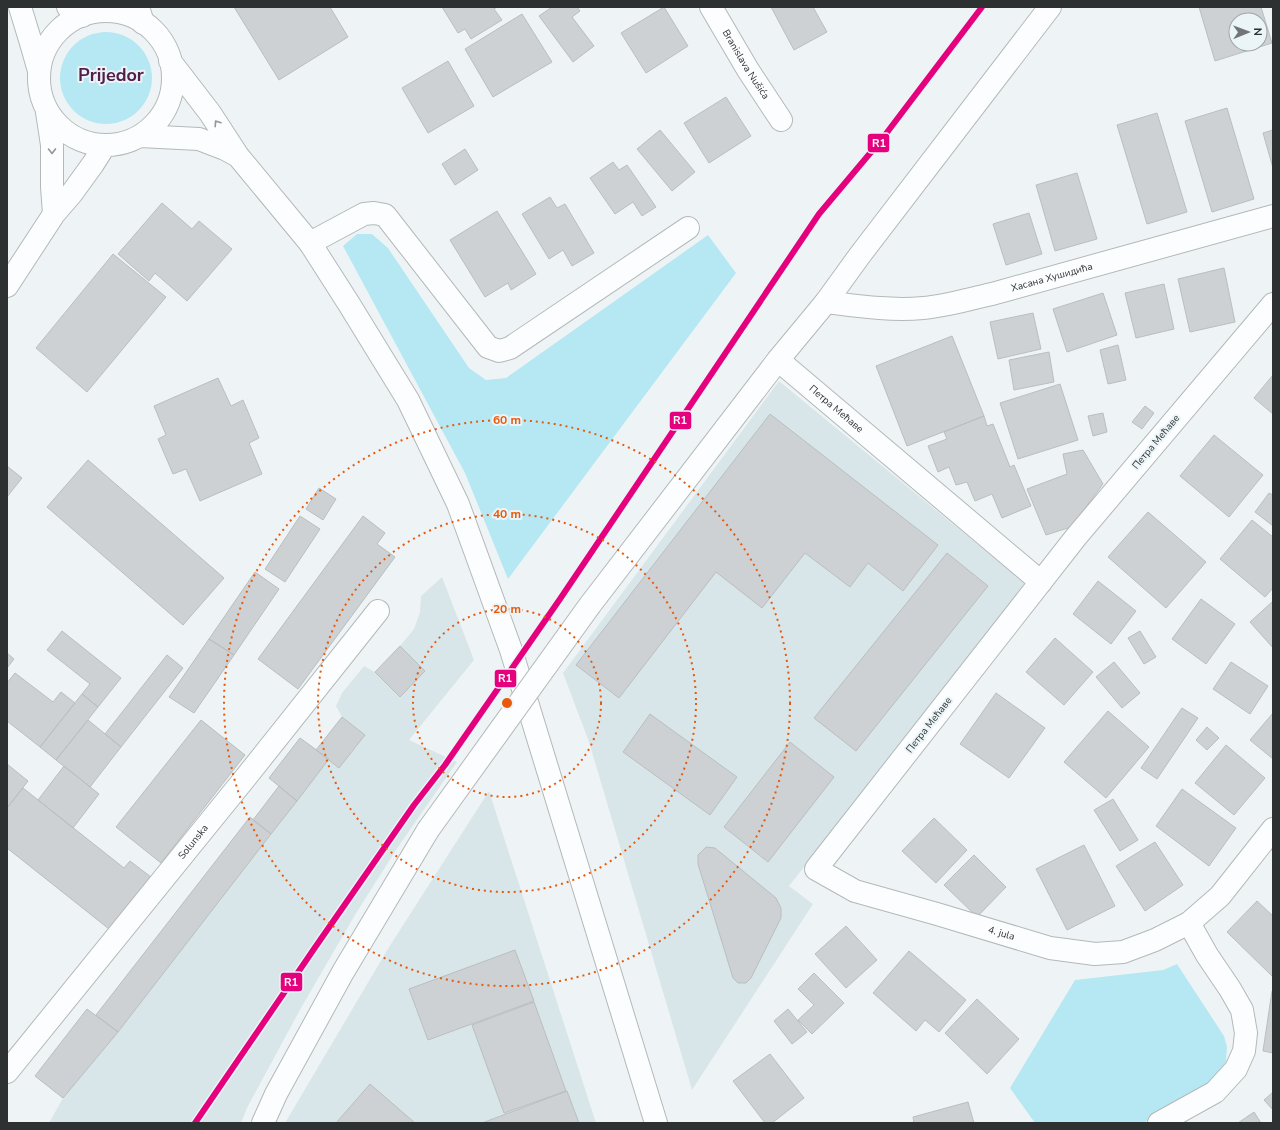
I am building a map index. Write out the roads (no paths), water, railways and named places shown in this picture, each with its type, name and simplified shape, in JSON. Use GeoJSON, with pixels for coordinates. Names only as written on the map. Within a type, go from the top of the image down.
{"type":"FeatureCollection","features":[{"type":"Feature","properties":{"kind":"street"},"geometry":{"type":"LineString","coordinates":[[20,7],[32,42],[39,71]]}},
{"type":"Feature","properties":{"kind":"street","name":"Branislava Nušića"},"geometry":{"type":"LineString","coordinates":[[711,7],[748,70],[781,120]]}},
{"type":"Feature","properties":{"kind":"street"},"geometry":{"type":"LineString","coordinates":[[263,1123],[276,1094],[343,972],[428,830],[590,605],[778,360],[826,302],[860,255],[1050,7]]}},
{"type":"Feature","properties":{"kind":"street"},"geometry":{"type":"LineString","coordinates":[[47,112],[64,131],[75,138],[95,145],[116,145],[140,136],[150,129],[157,121],[170,98],[172,78],[170,61],[160,38],[150,28],[141,15],[82,11],[76,18],[62,27],[52,38],[42,57],[39,71],[39,88],[47,112],[52,145],[52,188],[54,214]]}},
{"type":"Feature","properties":{"kind":"street"},"geometry":{"type":"LineString","coordinates":[[170,61],[210,113],[238,156],[310,243],[350,304],[408,400],[458,504],[511,650],[656,1123]]}},
{"type":"Feature","properties":{"kind":"street"},"geometry":{"type":"LineString","coordinates":[[140,136],[186,137],[199,139],[225,149],[238,156]]}},
{"type":"Feature","properties":{"kind":"street"},"geometry":{"type":"LineString","coordinates":[[7,286],[54,214],[94,164],[105,145]]}},
{"type":"Feature","properties":{"kind":"street"},"geometry":{"type":"LineString","coordinates":[[310,243],[364,214],[374,213],[385,215],[488,347],[499,351],[510,348],[688,228]]}},
{"type":"Feature","properties":{"kind":"street","name":"Хасана Хушидића"},"geometry":{"type":"LineString","coordinates":[[826,302],[881,309],[923,308],[946,304],[992,294],[1273,216]]}},
{"type":"Feature","properties":{"kind":"street","name":"Петра Мећаве"},"geometry":{"type":"LineString","coordinates":[[816,869],[1081,531],[1273,304]]}},
{"type":"Feature","properties":{"kind":"street","name":"Петра Мећаве"},"geometry":{"type":"LineString","coordinates":[[778,360],[1041,582]]}},
{"type":"Feature","properties":{"kind":"street","name":"Solunska"},"geometry":{"type":"LineString","coordinates":[[7,1072],[246,777],[378,611]]}},
{"type":"Feature","properties":{"kind":"street","name":"4. jula"},"geometry":{"type":"LineString","coordinates":[[816,869],[855,891],[945,916],[1050,948],[1095,954],[1123,952],[1155,940],[1189,923],[1220,896],[1273,829]]}},
{"type":"Feature","properties":{"kind":"street"},"geometry":{"type":"LineString","coordinates":[[1159,1123],[1215,1092],[1236,1069],[1244,1051],[1246,1033],[1242,1010],[1207,955],[1189,923]]}},
{"type":"Feature","properties":{"kind":"district","name":"Prijedor"},"geometry":{"type":"Point","coordinates":[111,75]}}]}
